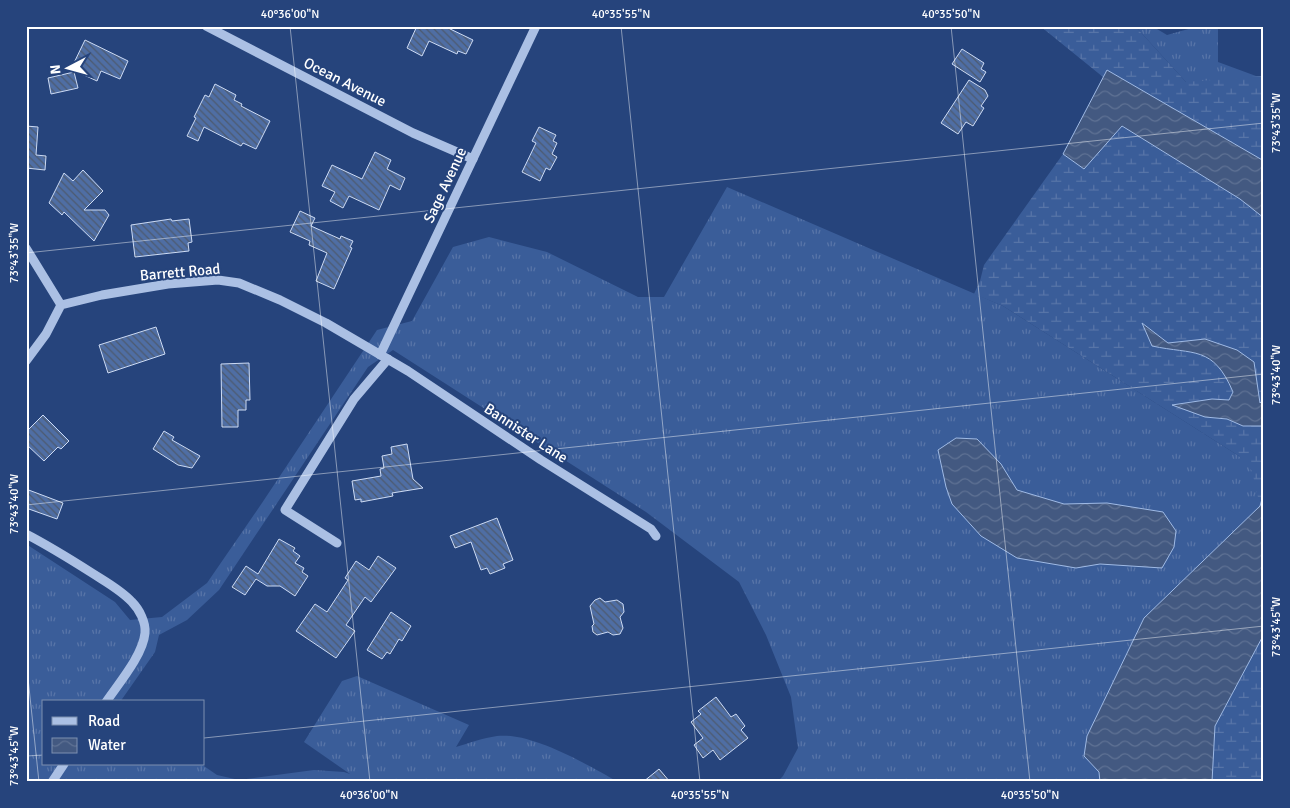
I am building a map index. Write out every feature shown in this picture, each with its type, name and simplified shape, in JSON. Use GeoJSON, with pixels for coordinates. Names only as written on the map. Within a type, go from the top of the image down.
{"type":"FeatureCollection","features":[{"type":"Feature","properties":{"kind":"street","name":"Ocean Avenue"},"geometry":{"type":"LineString","coordinates":[[206,26],[413,133],[473,159]]}},
{"type":"Feature","properties":{"kind":"street","name":"Sage Avenue"},"geometry":{"type":"LineString","coordinates":[[337,543],[285,510],[354,399],[384,357],[473,159],[536,26]]}},
{"type":"Feature","properties":{"kind":"street"},"geometry":{"type":"LineString","coordinates":[[26,248],[61,305],[46,334],[26,361]]}},
{"type":"Feature","properties":{"kind":"street","name":"Barrett Road"},"geometry":{"type":"LineString","coordinates":[[61,305],[102,295],[168,284],[218,280],[239,284],[280,300],[326,323],[384,357]]}},
{"type":"Feature","properties":{"kind":"street","name":"Bannister Lane"},"geometry":{"type":"LineString","coordinates":[[384,357],[541,460],[651,529],[656,536]]}},
{"type":"Feature","properties":{"kind":"street"},"geometry":{"type":"LineString","coordinates":[[26,534],[117,589],[132,602],[141,615],[145,635],[137,656],[107,700]]}},
{"type":"Feature","properties":{"kind":"street"},"geometry":{"type":"LineString","coordinates":[[52,782],[63,766]]}},
{"type":"Feature","properties":{"kind":"green space"},"geometry":{"type":"Polygon","coordinates":[[[1040,26],[1135,26],[1186,82],[1264,76],[1264,161],[1107,70],[1103,77],[1040,26]]]}},
{"type":"Feature","properties":{"kind":"green space"},"geometry":{"type":"Polygon","coordinates":[[[1135,26],[1152,26],[1167,35],[1192,28],[1193,26],[1218,26],[1218,62],[1256,76],[1264,76],[1264,103],[1186,82],[1135,26]]]}},
{"type":"Feature","properties":{"kind":"green space"},"geometry":{"type":"Polygon","coordinates":[[[1121,126],[1240,199],[1264,218],[1264,399],[1260,403],[1205,339],[1168,343],[1143,324],[1152,346],[1201,355],[1210,359],[1218,366],[1226,377],[1233,392],[1229,400],[1212,399],[1205,417],[1227,419],[1243,426],[1264,426],[1264,492],[1260,506],[1252,471],[1239,456],[1003,306],[974,294],[984,265],[1063,154],[1084,169],[1121,126]]]}},
{"type":"Feature","properties":{"kind":"green space"},"geometry":{"type":"Polygon","coordinates":[[[727,187],[1003,306],[1239,456],[1264,476],[1264,492],[1260,506],[1144,618],[1087,736],[1084,756],[1099,772],[1100,782],[777,782],[783,776],[798,748],[791,697],[766,635],[739,582],[646,512],[393,350],[368,367],[219,590],[187,620],[159,635],[155,652],[121,700],[42,700],[42,766],[204,766],[217,775],[239,780],[314,770],[350,774],[304,742],[342,681],[357,676],[469,725],[456,747],[497,736],[526,739],[559,751],[618,782],[26,782],[26,544],[115,602],[130,620],[162,617],[207,583],[377,330],[412,321],[453,247],[489,237],[547,252],[638,297],[664,297],[727,187]]]}},
{"type":"Feature","properties":{"kind":"green space"},"geometry":{"type":"Polygon","coordinates":[[[1264,634],[1264,782],[1212,782],[1215,726],[1264,634]]]}},
{"type":"Feature","properties":{"kind":"water"},"geometry":{"type":"Polygon","coordinates":[[[1107,70],[1264,161],[1264,218],[1240,199],[1122,126],[1084,169],[1063,154],[1107,70]]]}},
{"type":"Feature","properties":{"kind":"water"},"geometry":{"type":"Polygon","coordinates":[[[1142,323],[1168,343],[1205,339],[1237,350],[1254,362],[1260,403],[1264,399],[1264,426],[1243,426],[1227,419],[1205,417],[1172,405],[1212,399],[1229,400],[1233,392],[1226,377],[1210,359],[1191,352],[1152,346],[1142,323]]]}},
{"type":"Feature","properties":{"kind":"water"},"geometry":{"type":"Polygon","coordinates":[[[956,438],[977,439],[1001,464],[1017,490],[1064,504],[1107,503],[1163,512],[1176,531],[1174,547],[1162,568],[1100,564],[1076,568],[1017,558],[981,536],[952,504],[946,487],[938,450],[956,438]]]}},
{"type":"Feature","properties":{"kind":"water"},"geometry":{"type":"Polygon","coordinates":[[[1264,492],[1264,634],[1215,726],[1212,782],[1100,782],[1099,772],[1084,756],[1087,736],[1144,618],[1260,506],[1264,492]]]}},
{"type":"Feature","properties":{"kind":"building"},"geometry":{"type":"Polygon","coordinates":[[[417,26],[444,26],[473,40],[466,54],[458,51],[457,54],[429,41],[422,56],[407,48],[417,26]]]}},
{"type":"Feature","properties":{"kind":"building"},"geometry":{"type":"Polygon","coordinates":[[[85,40],[128,61],[120,79],[101,71],[97,81],[71,69],[85,40]]]}},
{"type":"Feature","properties":{"kind":"building"},"geometry":{"type":"Polygon","coordinates":[[[962,49],[984,63],[981,69],[986,72],[980,82],[952,64],[962,49]]]}},
{"type":"Feature","properties":{"kind":"building"},"geometry":{"type":"Polygon","coordinates":[[[74,72],[78,88],[51,94],[48,78],[74,72]]]}},
{"type":"Feature","properties":{"kind":"building"},"geometry":{"type":"Polygon","coordinates":[[[969,80],[985,90],[988,96],[981,106],[984,108],[973,126],[966,122],[958,134],[941,123],[969,80]]]}},
{"type":"Feature","properties":{"kind":"building"},"geometry":{"type":"Polygon","coordinates":[[[215,84],[236,95],[234,100],[242,104],[241,106],[270,121],[256,149],[243,143],[241,146],[204,127],[198,141],[187,136],[205,95],[209,97],[215,84]]]}},
{"type":"Feature","properties":{"kind":"building"},"geometry":{"type":"Polygon","coordinates":[[[26,126],[38,127],[36,155],[46,156],[45,170],[26,168],[26,126]]]}},
{"type":"Feature","properties":{"kind":"building"},"geometry":{"type":"Polygon","coordinates":[[[539,127],[556,135],[553,141],[557,143],[552,154],[557,157],[550,170],[546,168],[540,181],[522,172],[536,143],[532,141],[539,127]]]}},
{"type":"Feature","properties":{"kind":"building"},"geometry":{"type":"Polygon","coordinates":[[[375,152],[391,160],[387,169],[405,178],[400,190],[390,185],[379,210],[349,196],[343,208],[330,201],[335,192],[322,186],[332,165],[362,179],[375,152]]]}},
{"type":"Feature","properties":{"kind":"building"},"geometry":{"type":"Polygon","coordinates":[[[83,170],[103,191],[84,210],[105,210],[109,215],[94,241],[64,212],[62,215],[49,203],[64,173],[73,181],[83,170]]]}},
{"type":"Feature","properties":{"kind":"building"},"geometry":{"type":"Polygon","coordinates":[[[300,211],[315,218],[311,226],[340,239],[341,236],[353,241],[350,247],[352,248],[334,289],[316,281],[327,253],[309,245],[310,241],[290,232],[300,211]]]}},
{"type":"Feature","properties":{"kind":"building"},"geometry":{"type":"Polygon","coordinates":[[[171,219],[172,221],[189,219],[192,242],[188,243],[189,251],[135,257],[131,225],[171,219]]]}},
{"type":"Feature","properties":{"kind":"building"},"geometry":{"type":"Polygon","coordinates":[[[156,327],[165,354],[108,373],[99,345],[156,327]]]}},
{"type":"Feature","properties":{"kind":"building"},"geometry":{"type":"Polygon","coordinates":[[[249,363],[250,400],[246,400],[246,410],[238,410],[238,427],[222,427],[221,364],[249,363]]]}},
{"type":"Feature","properties":{"kind":"building"},"geometry":{"type":"Polygon","coordinates":[[[43,415],[69,441],[61,449],[58,447],[44,461],[26,444],[26,432],[43,415]]]}},
{"type":"Feature","properties":{"kind":"building"},"geometry":{"type":"Polygon","coordinates":[[[164,431],[174,437],[172,440],[200,456],[192,468],[178,465],[153,449],[164,431]]]}},
{"type":"Feature","properties":{"kind":"building"},"geometry":{"type":"Polygon","coordinates":[[[407,444],[413,479],[423,488],[392,493],[393,496],[361,502],[361,499],[355,500],[352,481],[381,476],[380,469],[384,468],[382,456],[392,454],[391,447],[407,444]]]}},
{"type":"Feature","properties":{"kind":"building"},"geometry":{"type":"Polygon","coordinates":[[[26,489],[63,503],[57,519],[26,508],[26,489]]]}},
{"type":"Feature","properties":{"kind":"building"},"geometry":{"type":"Polygon","coordinates":[[[497,518],[513,560],[503,564],[505,568],[490,574],[487,568],[481,570],[471,542],[455,548],[450,536],[497,518]]]}},
{"type":"Feature","properties":{"kind":"building"},"geometry":{"type":"Polygon","coordinates":[[[279,539],[295,548],[293,551],[300,556],[295,563],[304,568],[302,572],[308,576],[295,596],[280,586],[267,586],[256,579],[245,595],[232,587],[246,566],[258,574],[279,539]]]}},
{"type":"Feature","properties":{"kind":"building"},"geometry":{"type":"Polygon","coordinates":[[[378,556],[396,568],[371,602],[365,597],[346,625],[355,631],[336,658],[296,631],[315,604],[327,612],[348,580],[345,578],[356,561],[369,570],[378,556]]]}},
{"type":"Feature","properties":{"kind":"building"},"geometry":{"type":"Polygon","coordinates":[[[600,598],[605,602],[617,600],[623,604],[624,612],[620,617],[623,628],[620,634],[613,635],[608,632],[597,635],[593,632],[592,626],[594,624],[590,606],[595,600],[600,598]]]}},
{"type":"Feature","properties":{"kind":"building"},"geometry":{"type":"Polygon","coordinates":[[[391,612],[411,626],[402,641],[399,639],[390,654],[387,652],[382,659],[367,650],[391,612]]]}},
{"type":"Feature","properties":{"kind":"building"},"geometry":{"type":"Polygon","coordinates":[[[716,697],[731,717],[736,714],[745,726],[741,730],[748,738],[720,760],[713,750],[703,758],[694,745],[703,738],[691,722],[701,714],[698,711],[716,697]]]}},
{"type":"Feature","properties":{"kind":"building"},"geometry":{"type":"Polygon","coordinates":[[[659,769],[670,782],[643,782],[659,769]]]}}]}
